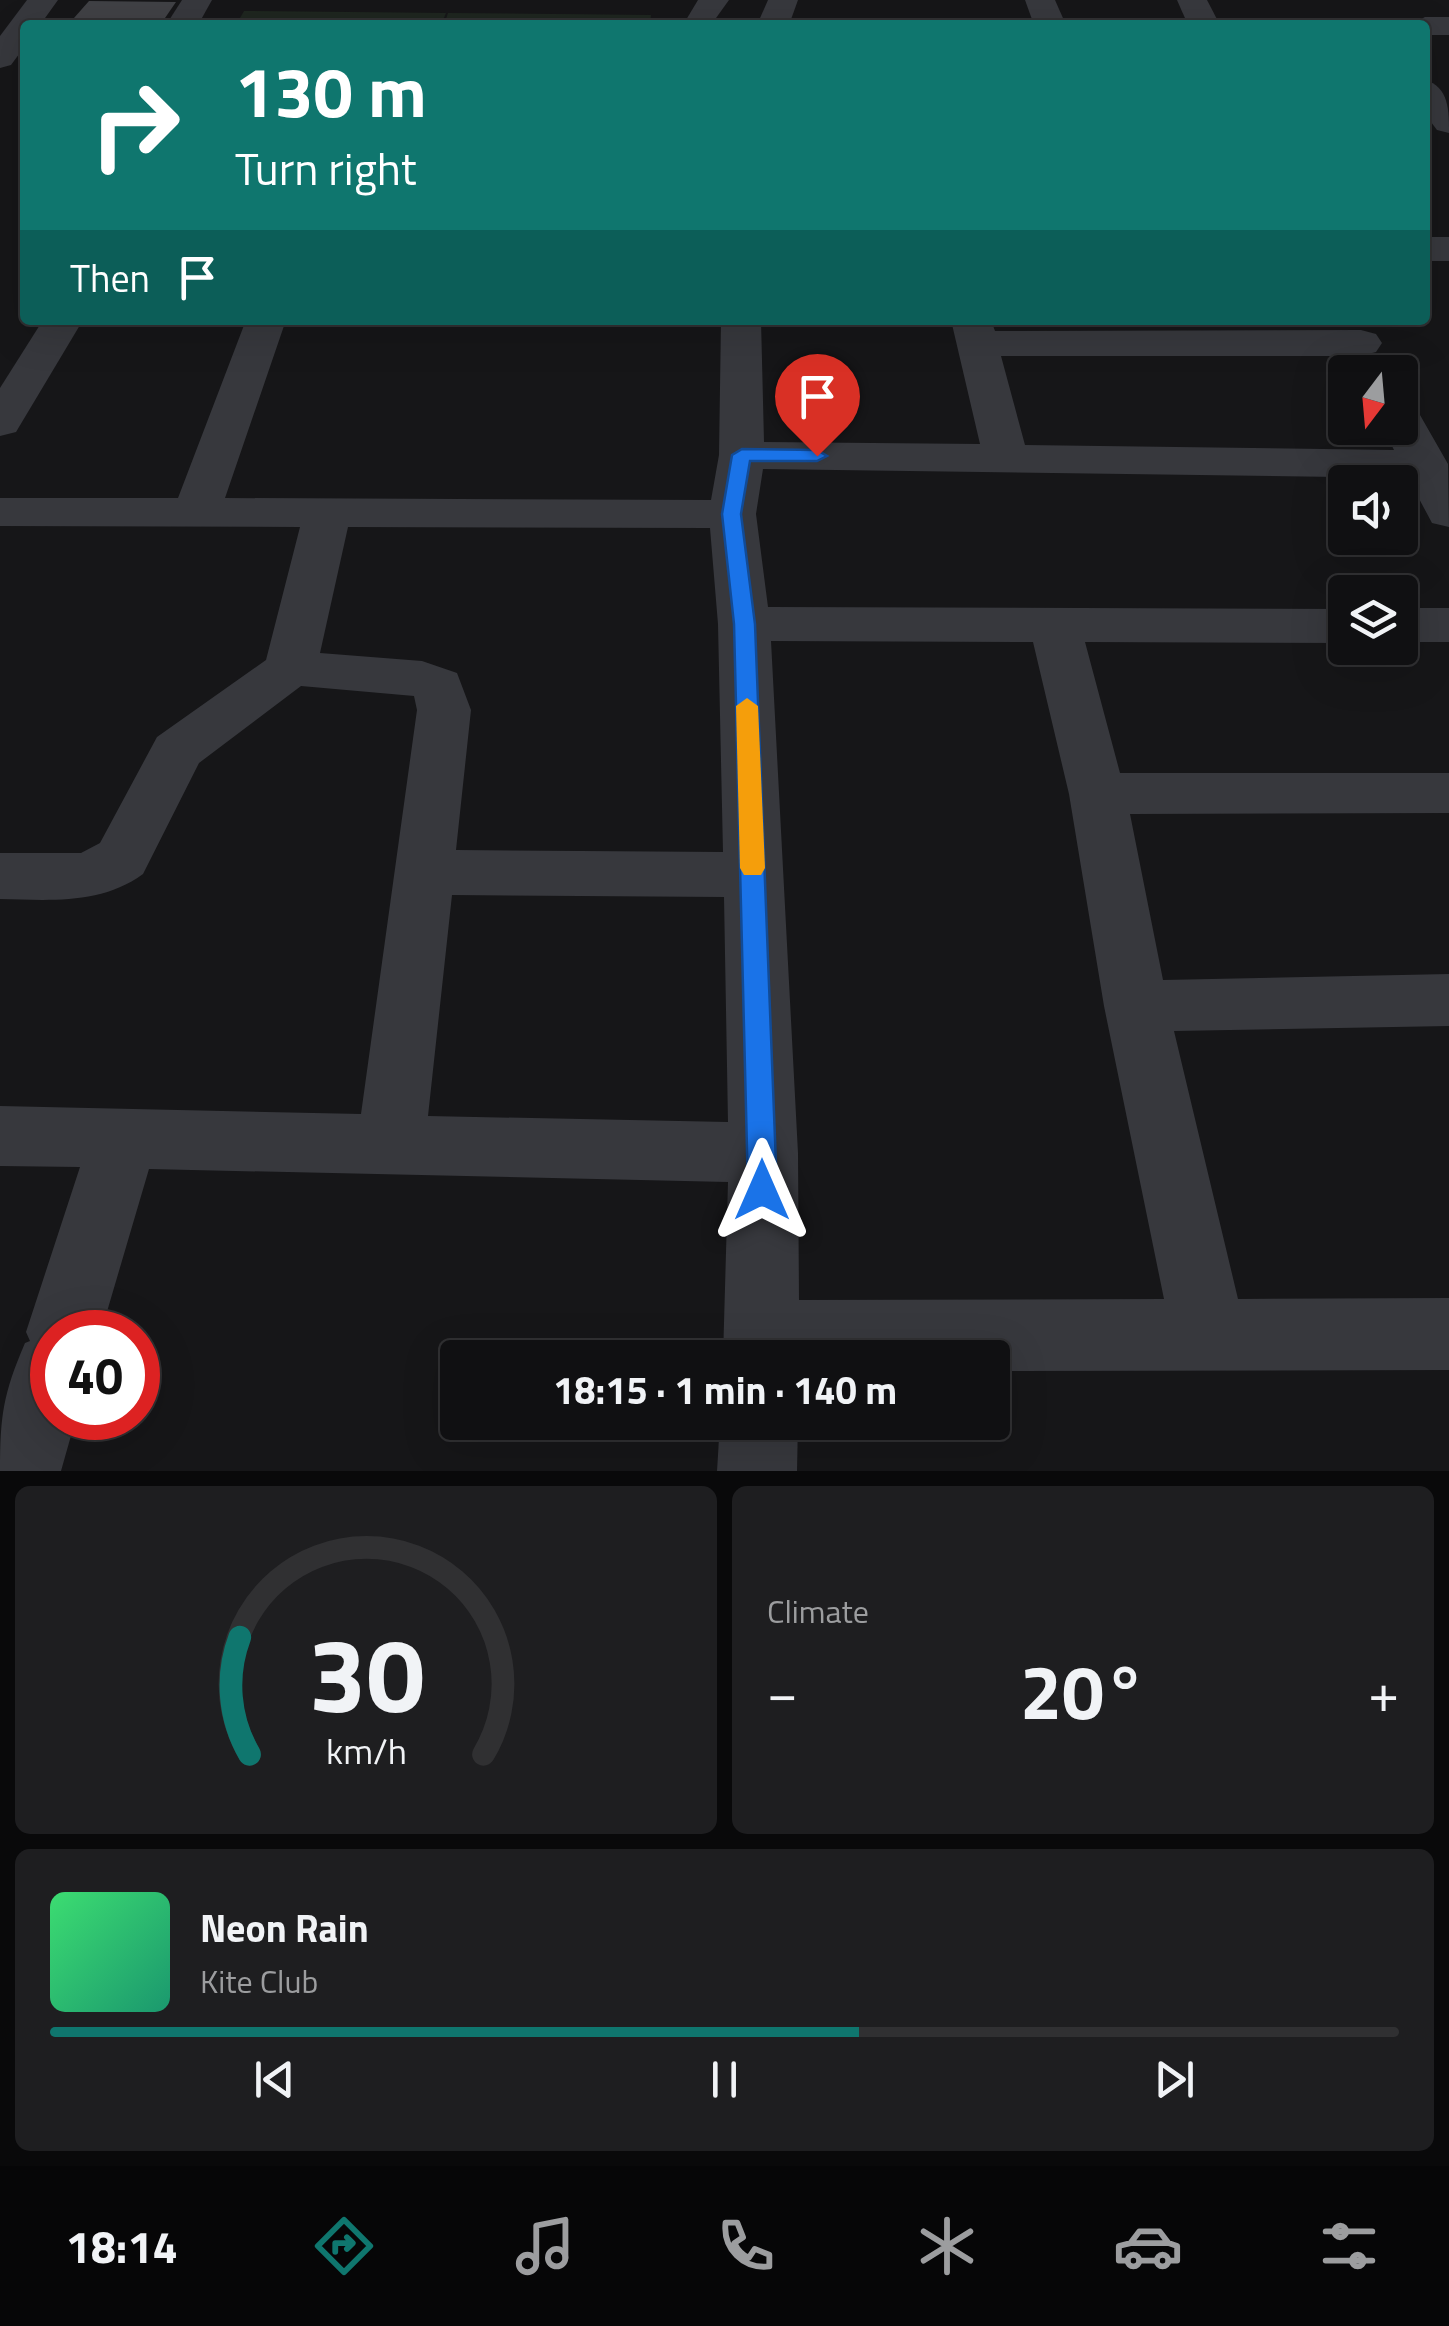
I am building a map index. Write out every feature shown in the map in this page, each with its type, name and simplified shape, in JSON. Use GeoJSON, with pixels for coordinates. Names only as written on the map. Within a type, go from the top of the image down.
{"type":"FeatureCollection","features":[{"type":"Feature","properties":{"kind":"street"},"geometry":{"type":"LineString","coordinates":[[0,58],[20,30]]}},
{"type":"Feature","properties":{"kind":"street"},"geometry":{"type":"LineString","coordinates":[[0,423],[60,325]]}},
{"type":"Feature","properties":{"kind":"street"},"geometry":{"type":"LineString","coordinates":[[195,515],[264,325]]}},
{"type":"Feature","properties":{"kind":"street"},"geometry":{"type":"LineString","coordinates":[[741,325],[742,455],[732,514],[744,624],[753,875],[762,1153],[761,1340]]}},
{"type":"Feature","properties":{"kind":"street"},"geometry":{"type":"LineString","coordinates":[[1006,458],[974,332],[1363,345]]}},
{"type":"Feature","properties":{"kind":"street"},"geometry":{"type":"LineString","coordinates":[[1414,445],[1449,513]]}},
{"type":"Feature","properties":{"kind":"street"},"geometry":{"type":"LineString","coordinates":[[742,455],[1424,464]]}},
{"type":"Feature","properties":{"kind":"street"},"geometry":{"type":"LineString","coordinates":[[0,512],[327,516],[732,514]]}},
{"type":"Feature","properties":{"kind":"street"},"geometry":{"type":"LineString","coordinates":[[0,876],[90,875],[114,866],[122,858],[177,752],[290,668],[327,516]]}},
{"type":"Feature","properties":{"kind":"street"},"geometry":{"type":"LineString","coordinates":[[744,624],[1328,626]]}},
{"type":"Feature","properties":{"kind":"street"},"geometry":{"type":"LineString","coordinates":[[1418,625],[1449,625]]}},
{"type":"Feature","properties":{"kind":"street"},"geometry":{"type":"LineString","coordinates":[[1056,628],[1096,794],[1136,1006],[1209,1333]]}},
{"type":"Feature","properties":{"kind":"street"},"geometry":{"type":"LineString","coordinates":[[290,668],[422,680],[438,686],[444,710],[391,1145]]}},
{"type":"Feature","properties":{"kind":"street"},"geometry":{"type":"LineString","coordinates":[[1096,794],[1449,793]]}},
{"type":"Feature","properties":{"kind":"street"},"geometry":{"type":"LineString","coordinates":[[423,872],[753,875]]}},
{"type":"Feature","properties":{"kind":"street"},"geometry":{"type":"LineString","coordinates":[[1136,1006],[1449,1000]]}},
{"type":"Feature","properties":{"kind":"street"},"geometry":{"type":"LineString","coordinates":[[0,1136],[762,1153]]}},
{"type":"Feature","properties":{"kind":"street"},"geometry":{"type":"LineString","coordinates":[[71,1310],[124,1138]]}},
{"type":"Feature","properties":{"kind":"street"},"geometry":{"type":"LineString","coordinates":[[985,1340],[1209,1333],[1449,1334]]}},
{"type":"Feature","properties":{"kind":"street"},"geometry":{"type":"LineString","coordinates":[[21,1471],[30,1440]]}},
{"type":"Feature","properties":{"kind":"street"},"geometry":{"type":"LineString","coordinates":[[757,1471],[758,1440]]}},
{"type":"Feature","properties":{"kind":"shaded area"},"geometry":{"type":"Polygon","coordinates":[[[244,11],[446,13],[443,20],[239,20],[244,11]]]}},
{"type":"Feature","properties":{"kind":"shaded area"},"geometry":{"type":"Polygon","coordinates":[[[448,13],[651,15],[650,20],[446,20],[448,13]]]}},
{"type":"Feature","properties":{"kind":"building"},"geometry":{"type":"Polygon","coordinates":[[[89,1],[176,2],[165,18],[74,18],[89,1]]]}},
{"type":"Feature","properties":{"kind":"slow traffic"},"geometry":{"type":"LineString","coordinates":[[747,706],[753,868]]}},
{"type":"Feature","properties":{"kind":"route"},"geometry":{"type":"LineString","coordinates":[[762,1190],[744,624],[732,514],[742,455],[817,456]]}}]}
